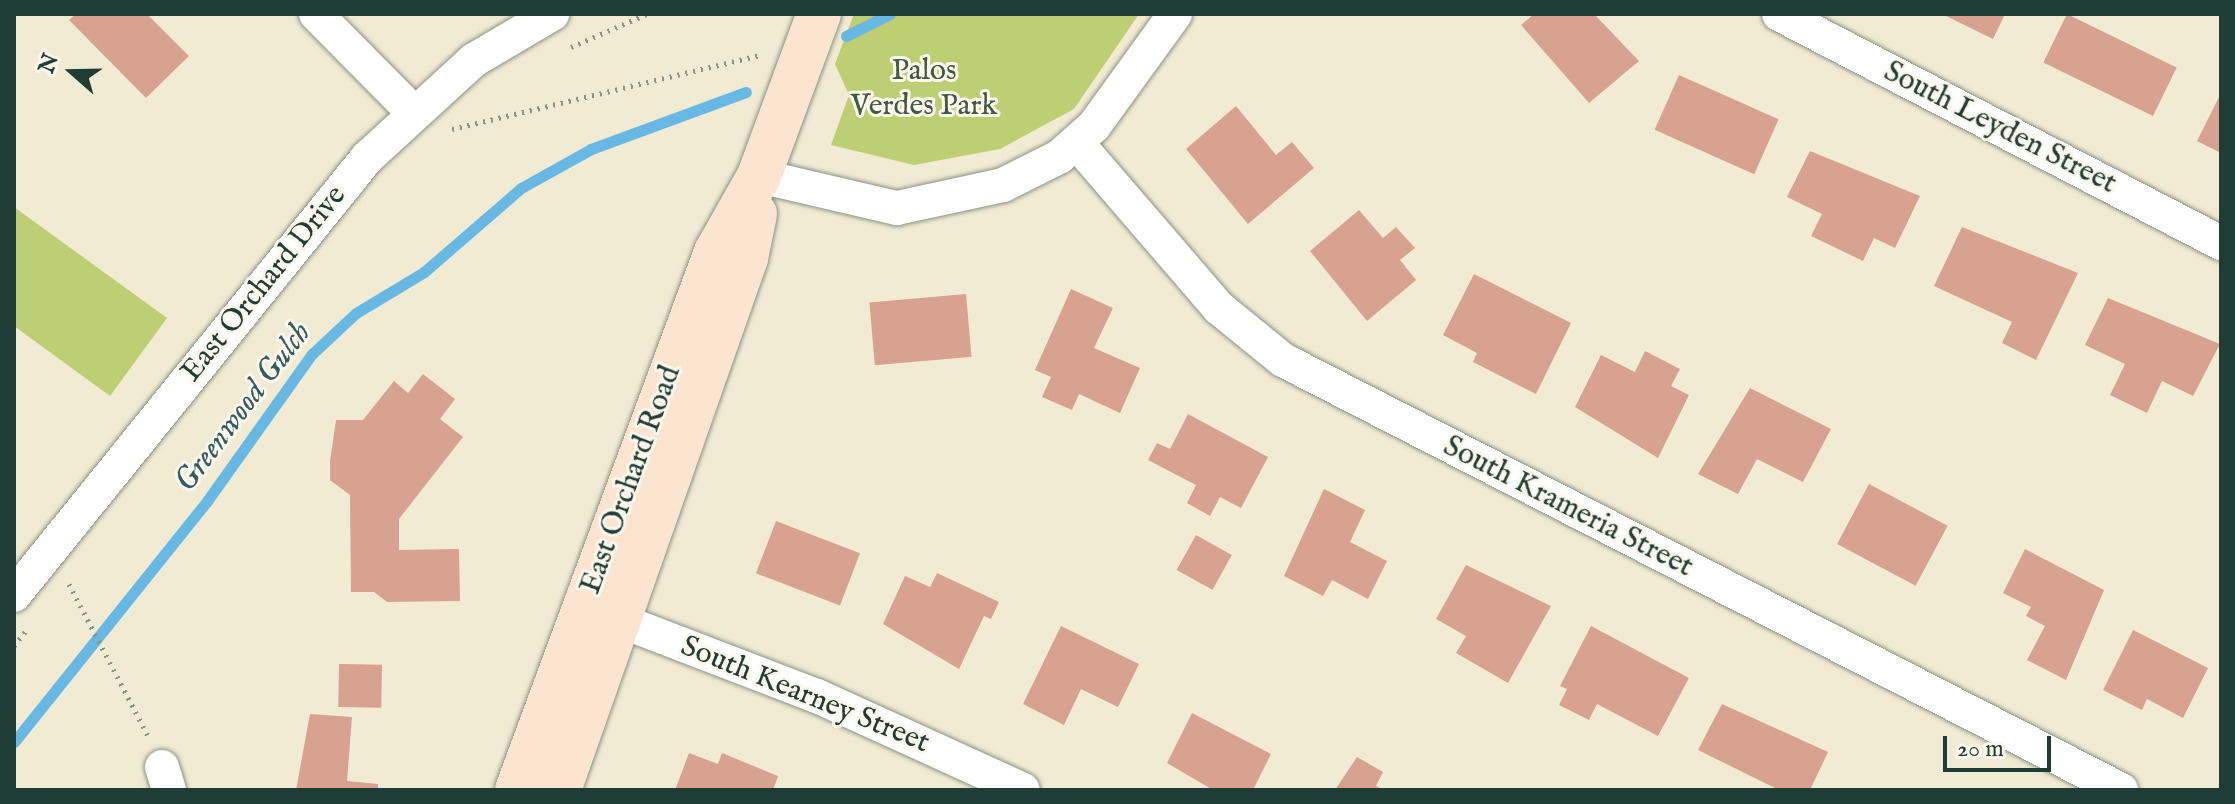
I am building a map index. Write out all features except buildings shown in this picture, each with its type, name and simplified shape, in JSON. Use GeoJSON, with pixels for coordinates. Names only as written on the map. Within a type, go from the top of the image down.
{"type":"FeatureCollection","features":[{"type":"Feature","properties":{"kind":"main road","name":"East Orchard Road"},"geometry":{"type":"LineString","coordinates":[[559,790],[600,612],[716,252],[759,176],[819,14]]}},
{"type":"Feature","properties":{"kind":"main road","name":"East Orchard Road"},"geometry":{"type":"LineString","coordinates":[[517,790],[600,612]]}},
{"type":"Feature","properties":{"kind":"street"},"geometry":{"type":"LineString","coordinates":[[316,14],[424,122]]}},
{"type":"Feature","properties":{"kind":"street","name":"East Orchard Drive"},"geometry":{"type":"LineString","coordinates":[[14,595],[329,203],[424,122],[474,60],[552,14]]}},
{"type":"Feature","properties":{"kind":"street"},"geometry":{"type":"LineString","coordinates":[[759,176],[845,201],[909,208],[1003,185],[1077,143],[1110,108],[1175,14]]}},
{"type":"Feature","properties":{"kind":"street","name":"South Leyden Street"},"geometry":{"type":"LineString","coordinates":[[1779,14],[2221,243]]}},
{"type":"Feature","properties":{"kind":"street","name":"South Krameria Street"},"geometry":{"type":"LineString","coordinates":[[1077,143],[1219,308],[1283,360],[2121,790]]}},
{"type":"Feature","properties":{"kind":"street","name":"South Kearney Street"},"geometry":{"type":"LineString","coordinates":[[600,612],[842,706],[1023,790]]}},
{"type":"Feature","properties":{"kind":"path"},"geometry":{"type":"LineString","coordinates":[[562,52],[647,14]]}},
{"type":"Feature","properties":{"kind":"path"},"geometry":{"type":"LineString","coordinates":[[424,122],[760,55]]}},
{"type":"Feature","properties":{"kind":"path"},"geometry":{"type":"LineString","coordinates":[[424,122],[459,116]]}},
{"type":"Feature","properties":{"kind":"path"},"geometry":{"type":"LineString","coordinates":[[79,602],[132,698]]}},
{"type":"Feature","properties":{"kind":"green space","name":"Palos Verdes Park"},"geometry":{"type":"Polygon","coordinates":[[[854,14],[1139,14],[1074,109],[1000,149],[914,165],[831,145],[849,95],[835,64],[854,14]]]}},
{"type":"Feature","properties":{"kind":"green space"},"geometry":{"type":"Polygon","coordinates":[[[14,207],[167,318],[110,396],[14,326],[14,207]]]}},
{"type":"Feature","properties":{"kind":"waterway","name":"Greenwood Gulch"},"geometry":{"type":"LineString","coordinates":[[846,36],[890,14]]}},
{"type":"Feature","properties":{"kind":"waterway","name":"Greenwood Gulch"},"geometry":{"type":"LineString","coordinates":[[14,742],[207,501],[312,354],[356,313],[424,272],[521,188],[591,149],[746,92]]}}]}
